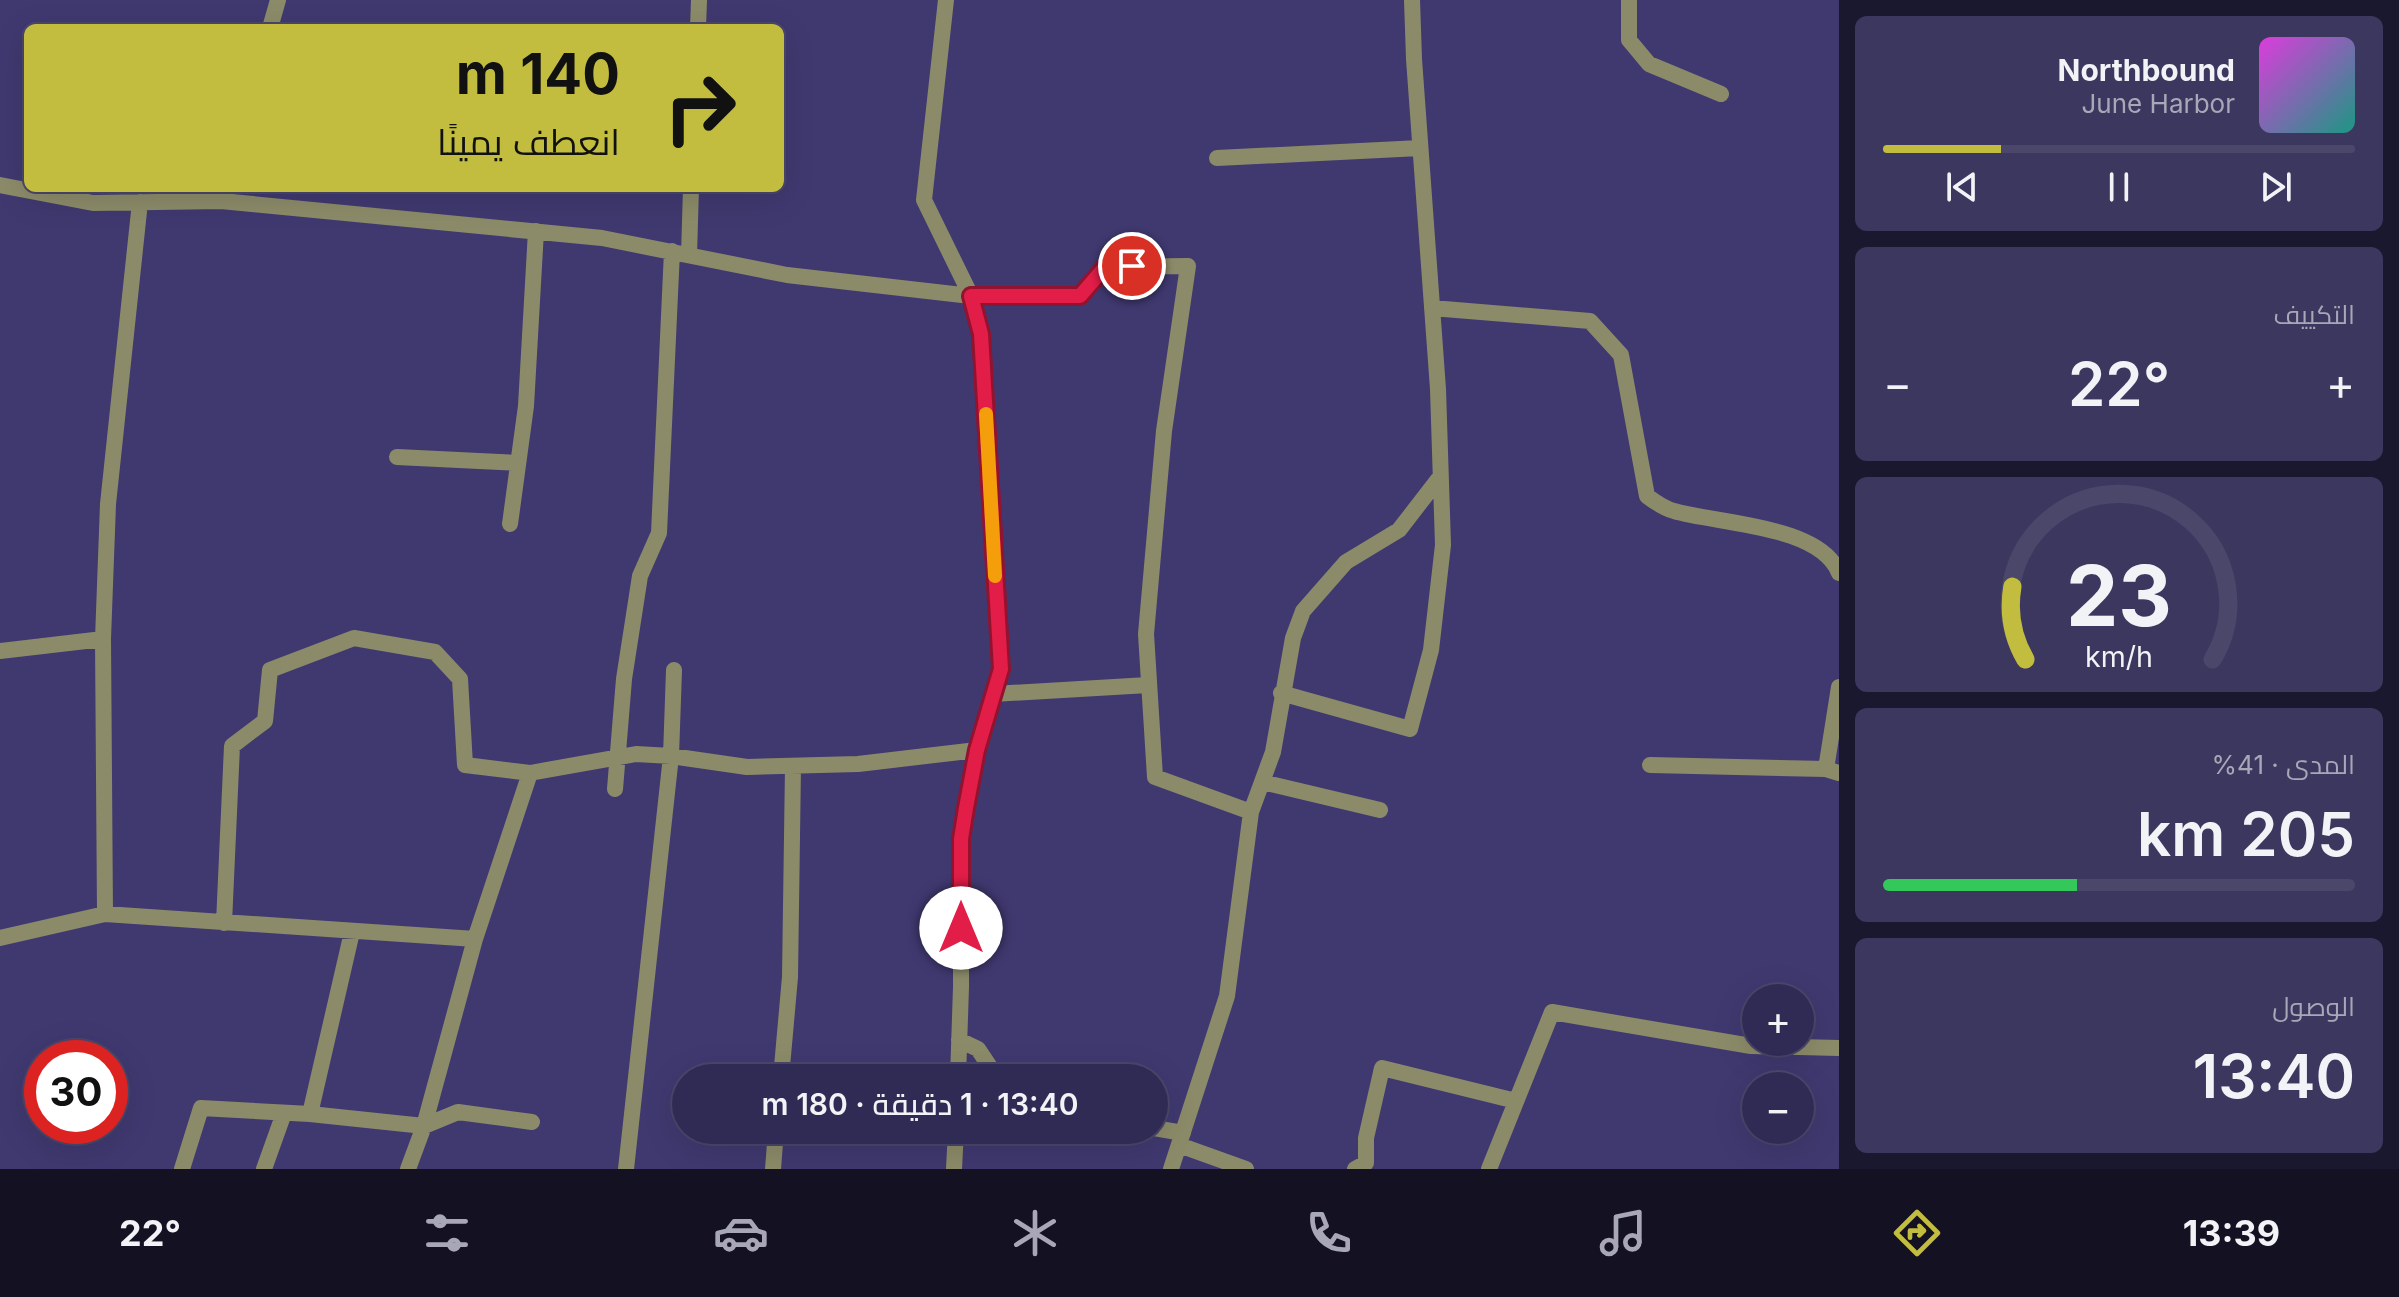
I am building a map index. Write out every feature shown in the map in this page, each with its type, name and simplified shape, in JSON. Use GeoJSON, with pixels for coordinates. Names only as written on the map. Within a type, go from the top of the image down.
{"type":"FeatureCollection","features":[{"type":"Feature","properties":{"kind":"street"},"geometry":{"type":"LineString","coordinates":[[271,24],[278,0]]}},
{"type":"Feature","properties":{"kind":"street"},"geometry":{"type":"LineString","coordinates":[[698,24],[699,0]]}},
{"type":"Feature","properties":{"kind":"street"},"geometry":{"type":"LineString","coordinates":[[946,0],[924,200],[971,296],[981,334],[1001,669],[977,750],[961,839],[958,1064]]}},
{"type":"Feature","properties":{"kind":"street"},"geometry":{"type":"LineString","coordinates":[[1281,693],[1410,729],[1431,650],[1443,545],[1432,308],[1412,0]]}},
{"type":"Feature","properties":{"kind":"street"},"geometry":{"type":"LineString","coordinates":[[1629,0],[1629,40],[1649,64],[1721,94]]}},
{"type":"Feature","properties":{"kind":"street"},"geometry":{"type":"LineString","coordinates":[[1217,158],[1420,148]]}},
{"type":"Feature","properties":{"kind":"street"},"geometry":{"type":"LineString","coordinates":[[0,185],[24,190]]}},
{"type":"Feature","properties":{"kind":"street"},"geometry":{"type":"LineString","coordinates":[[36,192],[93,203],[222,195],[602,238],[787,275],[971,296],[1080,296],[1105,267],[1188,266],[1164,431],[1146,634],[1155,777],[1251,812]]}},
{"type":"Feature","properties":{"kind":"street"},"geometry":{"type":"LineString","coordinates":[[615,789],[624,679],[640,576],[659,533],[680,253],[690,192]]}},
{"type":"Feature","properties":{"kind":"street"},"geometry":{"type":"LineString","coordinates":[[105,914],[103,639],[108,504],[140,202]]}},
{"type":"Feature","properties":{"kind":"street"},"geometry":{"type":"LineString","coordinates":[[510,524],[526,406],[536,231]]}},
{"type":"Feature","properties":{"kind":"street"},"geometry":{"type":"LineString","coordinates":[[1432,308],[1590,321],[1621,355],[1647,496],[1671,511],[1801,538],[1834,559],[1839,573]]}},
{"type":"Feature","properties":{"kind":"street"},"geometry":{"type":"LineString","coordinates":[[397,457],[518,463]]}},
{"type":"Feature","properties":{"kind":"street"},"geometry":{"type":"LineString","coordinates":[[1171,1169],[1227,996],[1251,812],[1273,752],[1281,693],[1293,638],[1303,611],[1346,562],[1399,530],[1440,477]]}},
{"type":"Feature","properties":{"kind":"street"},"geometry":{"type":"LineString","coordinates":[[224,923],[232,746],[265,721],[270,670],[354,638],[435,652],[460,679],[465,765],[530,773],[636,754],[747,767],[793,766],[858,764],[977,750]]}},
{"type":"Feature","properties":{"kind":"street"},"geometry":{"type":"LineString","coordinates":[[0,651],[103,639]]}},
{"type":"Feature","properties":{"kind":"street"},"geometry":{"type":"LineString","coordinates":[[626,1169],[671,756],[674,670]]}},
{"type":"Feature","properties":{"kind":"street"},"geometry":{"type":"LineString","coordinates":[[993,694],[1148,685]]}},
{"type":"Feature","properties":{"kind":"street"},"geometry":{"type":"LineString","coordinates":[[1650,765],[1833,771],[1839,687]]}},
{"type":"Feature","properties":{"kind":"street"},"geometry":{"type":"LineString","coordinates":[[782,1064],[790,977],[793,766]]}},
{"type":"Feature","properties":{"kind":"street"},"geometry":{"type":"LineString","coordinates":[[408,1169],[424,1126],[475,939],[530,773]]}},
{"type":"Feature","properties":{"kind":"street"},"geometry":{"type":"LineString","coordinates":[[1262,782],[1380,810]]}},
{"type":"Feature","properties":{"kind":"street"},"geometry":{"type":"LineString","coordinates":[[0,938],[105,914],[475,939]]}},
{"type":"Feature","properties":{"kind":"street"},"geometry":{"type":"LineString","coordinates":[[310,1114],[352,932]]}},
{"type":"Feature","properties":{"kind":"street"},"geometry":{"type":"LineString","coordinates":[[1489,1169],[1552,1012],[1751,1046],[1839,1048]]}},
{"type":"Feature","properties":{"kind":"street"},"geometry":{"type":"LineString","coordinates":[[959,1040],[978,1049],[988,1064]]}},
{"type":"Feature","properties":{"kind":"street"},"geometry":{"type":"LineString","coordinates":[[1355,1169],[1366,1163],[1366,1138],[1382,1068],[1516,1101]]}},
{"type":"Feature","properties":{"kind":"street"},"geometry":{"type":"LineString","coordinates":[[182,1169],[201,1108],[310,1114],[424,1126],[458,1112],[532,1122]]}},
{"type":"Feature","properties":{"kind":"street"},"geometry":{"type":"LineString","coordinates":[[264,1169],[284,1113]]}},
{"type":"Feature","properties":{"kind":"street"},"geometry":{"type":"LineString","coordinates":[[1168,1134],[1246,1169]]}},
{"type":"Feature","properties":{"kind":"street"},"geometry":{"type":"LineString","coordinates":[[773,1169],[775,1144]]}},
{"type":"Feature","properties":{"kind":"street"},"geometry":{"type":"LineString","coordinates":[[954,1169],[955,1144]]}},
{"type":"Feature","properties":{"kind":"slow traffic"},"geometry":{"type":"LineString","coordinates":[[986,414],[995,576]]}},
{"type":"Feature","properties":{"kind":"route"},"geometry":{"type":"LineString","coordinates":[[961,928],[961,839],[977,750],[1001,669],[981,334],[971,296],[1080,296],[1105,267],[1132,266]]}}]}
